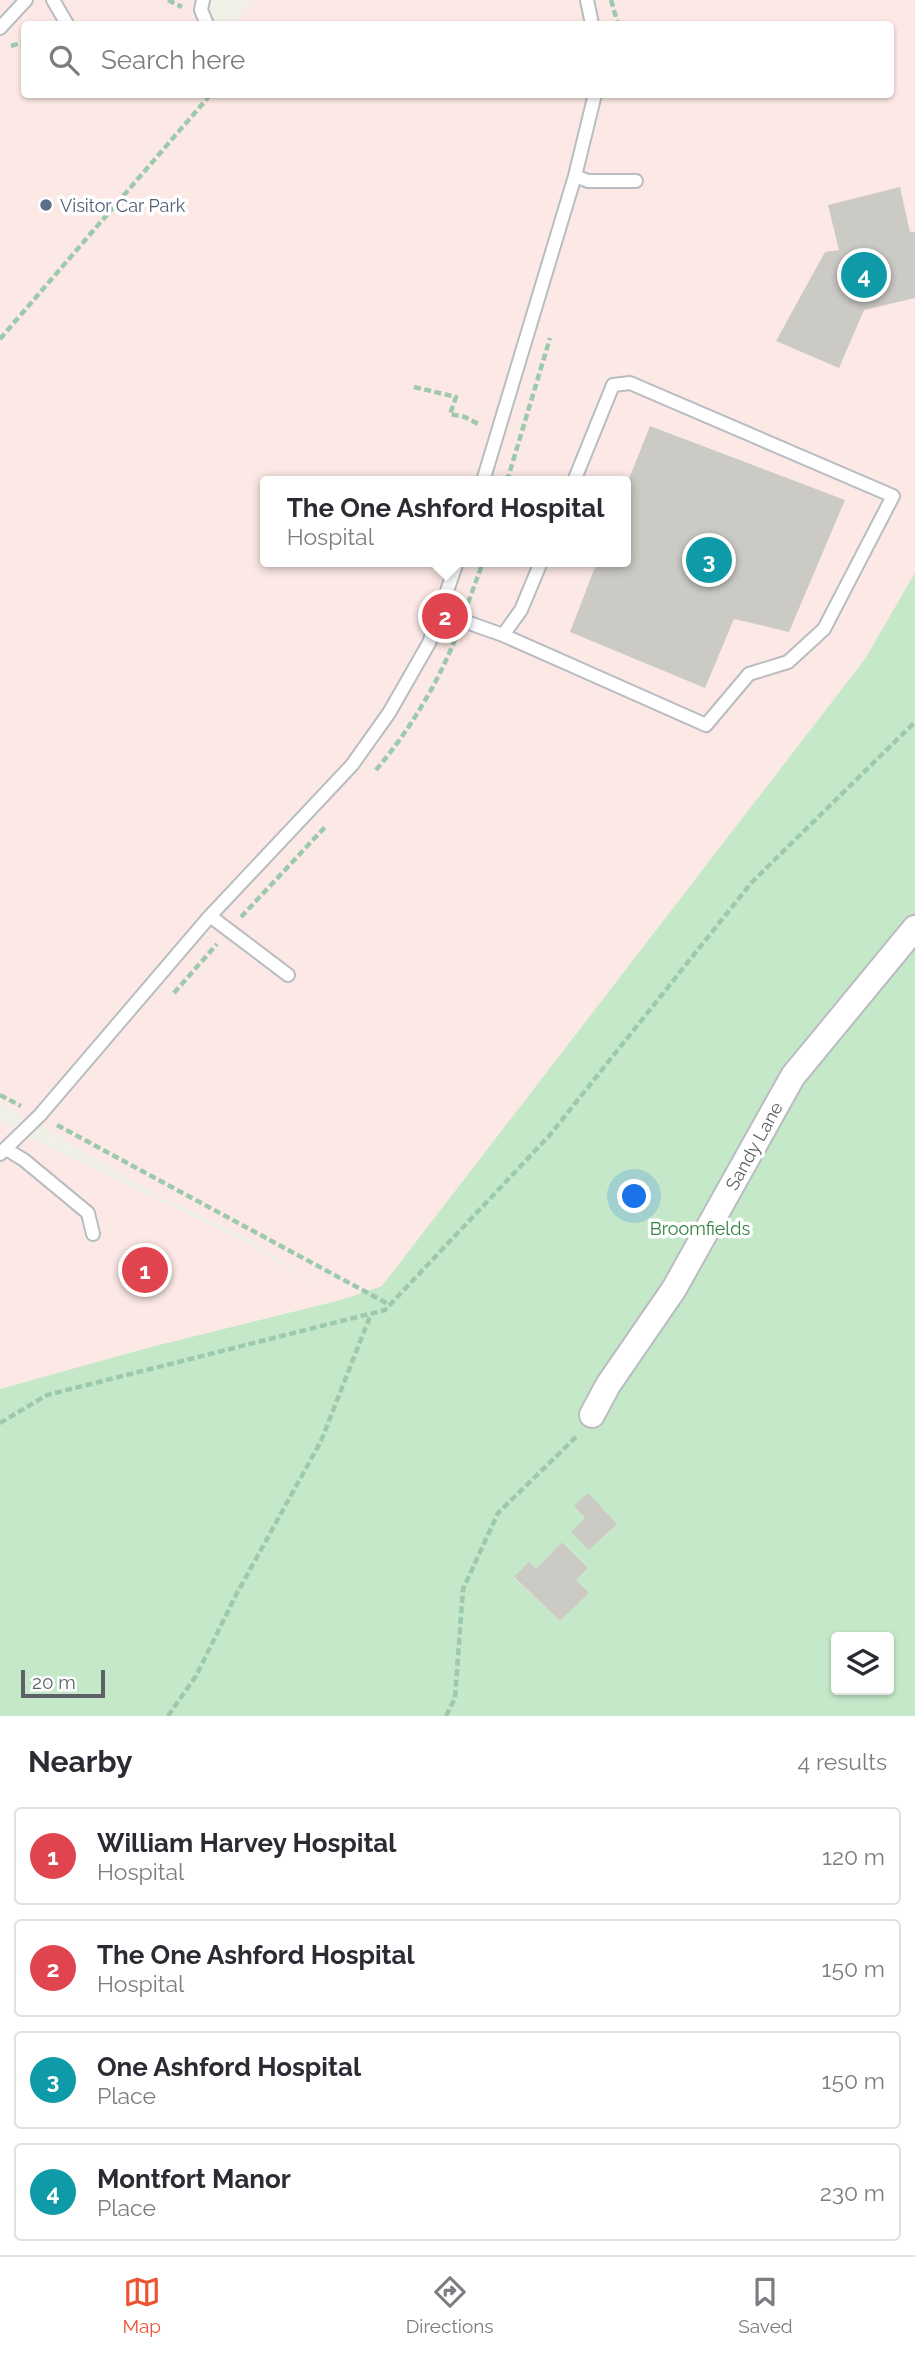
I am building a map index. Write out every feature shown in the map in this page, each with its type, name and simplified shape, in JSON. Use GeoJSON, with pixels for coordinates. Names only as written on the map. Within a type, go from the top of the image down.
{"type":"FeatureCollection","features":[{"type":"Feature","properties":{"kind":"street","name":"Sandy Lane"},"geometry":{"type":"LineString","coordinates":[[592,1415],[608,1385],[674,1289],[793,1076],[915,928]]}},
{"type":"Feature","properties":{"kind":"lane"},"geometry":{"type":"LineString","coordinates":[[0,28],[26,0]]}},
{"type":"Feature","properties":{"kind":"lane"},"geometry":{"type":"LineString","coordinates":[[53,0],[65,21]]}},
{"type":"Feature","properties":{"kind":"lane"},"geometry":{"type":"LineString","coordinates":[[202,0],[201,10],[206,21]]}},
{"type":"Feature","properties":{"kind":"lane"},"geometry":{"type":"LineString","coordinates":[[587,0],[591,21]]}},
{"type":"Feature","properties":{"kind":"lane"},"geometry":{"type":"LineString","coordinates":[[486,476],[575,176],[594,98]]}},
{"type":"Feature","properties":{"kind":"lane"},"geometry":{"type":"LineString","coordinates":[[575,176],[588,181],[636,181]]}},
{"type":"Feature","properties":{"kind":"lane"},"geometry":{"type":"LineString","coordinates":[[441,613],[503,635],[706,725],[749,674],[788,662],[824,629],[893,496],[630,383],[612,385],[576,476]]}},
{"type":"Feature","properties":{"kind":"lane"},"geometry":{"type":"LineString","coordinates":[[93,1234],[88,1213],[24,1160],[3,1152],[40,1115],[210,916],[352,765],[389,713],[429,643],[455,567]]}},
{"type":"Feature","properties":{"kind":"lane"},"geometry":{"type":"LineString","coordinates":[[503,635],[521,610],[539,567]]}},
{"type":"Feature","properties":{"kind":"lane"},"geometry":{"type":"LineString","coordinates":[[210,916],[288,975]]}},
{"type":"Feature","properties":{"kind":"path"},"geometry":{"type":"LineString","coordinates":[[611,0],[617,21]]}},
{"type":"Feature","properties":{"kind":"path"},"geometry":{"type":"LineString","coordinates":[[0,339],[208,98]]}},
{"type":"Feature","properties":{"kind":"path"},"geometry":{"type":"LineString","coordinates":[[414,387],[456,397],[450,414],[465,417],[499,432],[521,436]]}},
{"type":"Feature","properties":{"kind":"path"},"geometry":{"type":"LineString","coordinates":[[0,1423],[47,1395],[386,1310],[549,1136],[752,882],[915,722]]}},
{"type":"Feature","properties":{"kind":"path"},"geometry":{"type":"LineString","coordinates":[[0,1096],[18,1105]]}},
{"type":"Feature","properties":{"kind":"path"},"geometry":{"type":"LineString","coordinates":[[58,1125],[390,1304]]}},
{"type":"Feature","properties":{"kind":"path"},"geometry":{"type":"LineString","coordinates":[[168,1716],[196,1676],[236,1595],[321,1441],[372,1313]]}},
{"type":"Feature","properties":{"kind":"path"},"geometry":{"type":"LineString","coordinates":[[446,1716],[455,1698],[463,1589],[498,1513],[574,1440],[592,1415]]}},
{"type":"Feature","properties":{"kind":"shaded area"},"geometry":{"type":"Polygon","coordinates":[[[0,0],[202,0],[205,21],[21,21],[21,98],[894,98],[894,21],[237,21],[255,0],[915,0],[915,573],[865,659],[382,1286],[341,1300],[0,1388],[0,1120],[44,1145],[241,1240],[325,1290],[248,1238],[159,1196],[0,1102],[0,0]]]}},
{"type":"Feature","properties":{"kind":"green space","name":"Broomfields"},"geometry":{"type":"Polygon","coordinates":[[[915,573],[915,1716],[0,1716],[0,1389],[151,1347],[341,1300],[382,1286],[865,659],[915,573]],[[574,1506],[585,1518],[572,1532],[589,1550],[617,1524],[574,1506]],[[562,1542],[536,1569],[529,1563],[514,1578],[560,1621],[588,1593],[576,1580],[588,1568],[562,1542]]]}},
{"type":"Feature","properties":{"kind":"building"},"geometry":{"type":"Polygon","coordinates":[[[900,187],[910,232],[915,232],[915,298],[864,310],[839,368],[776,341],[825,252],[839,250],[828,205],[900,187]]]}},
{"type":"Feature","properties":{"kind":"building"},"geometry":{"type":"Polygon","coordinates":[[[650,426],[845,500],[789,632],[734,619],[705,688],[570,632],[595,567],[631,567],[630,476],[650,426]]]}},
{"type":"Feature","properties":{"kind":"building"},"geometry":{"type":"Polygon","coordinates":[[[588,1493],[617,1524],[589,1550],[571,1532],[585,1518],[574,1506],[588,1493]]]}},
{"type":"Feature","properties":{"kind":"building"},"geometry":{"type":"Polygon","coordinates":[[[562,1542],[588,1568],[576,1580],[589,1593],[560,1621],[514,1577],[529,1562],[536,1569],[562,1542]]]}},
{"type":"Feature","properties":{"kind":"place","name":"Visitor Car Park"},"geometry":{"type":"Point","coordinates":[46,205]}},
{"type":"Feature","properties":{"kind":"place","name":"Montfort Manor"},"geometry":{"type":"Point","coordinates":[864,275]}},
{"type":"Feature","properties":{"kind":"place","name":"One Ashford Hospital"},"geometry":{"type":"Point","coordinates":[709,560]}},
{"type":"Feature","properties":{"kind":"place","name":"The One Ashford Hospital"},"geometry":{"type":"Point","coordinates":[445,616]}},
{"type":"Feature","properties":{"kind":"place","name":"William Harvey Hospital"},"geometry":{"type":"Point","coordinates":[145,1270]}}]}
